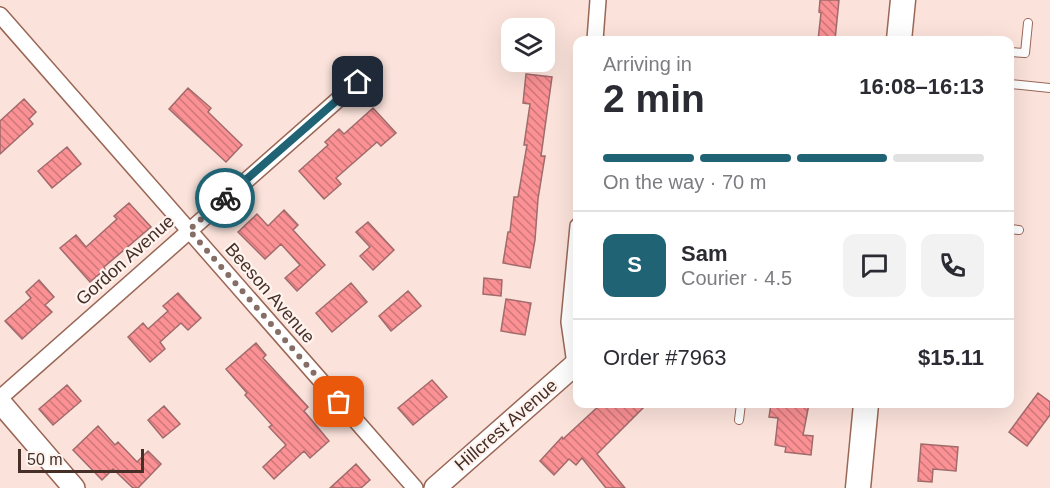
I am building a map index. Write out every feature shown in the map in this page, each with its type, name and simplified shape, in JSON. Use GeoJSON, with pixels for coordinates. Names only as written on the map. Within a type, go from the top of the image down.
{"type":"FeatureCollection","features":[{"type":"Feature","properties":{"kind":"main road"},"geometry":{"type":"LineString","coordinates":[[900,36],[903,0]]}},
{"type":"Feature","properties":{"kind":"main road"},"geometry":{"type":"LineString","coordinates":[[858,488],[866,408]]}},
{"type":"Feature","properties":{"kind":"street"},"geometry":{"type":"LineString","coordinates":[[595,36],[598,0]]}},
{"type":"Feature","properties":{"kind":"street","name":"Beeson Avenue"},"geometry":{"type":"LineString","coordinates":[[0,15],[415,488]]}},
{"type":"Feature","properties":{"kind":"street","name":"Gordon Avenue"},"geometry":{"type":"LineString","coordinates":[[0,400],[358,82]]}},
{"type":"Feature","properties":{"kind":"street"},"geometry":{"type":"LineString","coordinates":[[573,279],[569,322],[573,345]]}},
{"type":"Feature","properties":{"kind":"street","name":"Hillcrest Avenue"},"geometry":{"type":"LineString","coordinates":[[435,488],[573,366]]}},
{"type":"Feature","properties":{"kind":"street"},"geometry":{"type":"LineString","coordinates":[[0,400],[74,488]]}},
{"type":"Feature","properties":{"kind":"lane"},"geometry":{"type":"LineString","coordinates":[[1014,52],[1025,53],[1028,22]]}},
{"type":"Feature","properties":{"kind":"lane"},"geometry":{"type":"LineString","coordinates":[[1014,84],[1050,88]]}},
{"type":"Feature","properties":{"kind":"lane"},"geometry":{"type":"LineString","coordinates":[[1014,229],[1019,230]]}},
{"type":"Feature","properties":{"kind":"lane"},"geometry":{"type":"LineString","coordinates":[[739,420],[740,408]]}},
{"type":"Feature","properties":{"kind":"building"},"geometry":{"type":"Polygon","coordinates":[[[820,0],[839,0],[835,36],[818,36],[821,13],[819,12],[820,0]]]}},
{"type":"Feature","properties":{"kind":"building"},"geometry":{"type":"Polygon","coordinates":[[[526,74],[552,77],[541,156],[545,156],[530,268],[503,263],[508,232],[510,232],[514,197],[518,197],[527,145],[524,145],[530,104],[523,103],[526,74]]]}},
{"type":"Feature","properties":{"kind":"building"},"geometry":{"type":"Polygon","coordinates":[[[188,88],[211,108],[208,112],[242,145],[226,162],[169,109],[188,88]]]}},
{"type":"Feature","properties":{"kind":"building"},"geometry":{"type":"Polygon","coordinates":[[[24,99],[36,112],[29,119],[33,124],[0,154],[0,121],[24,99]]]}},
{"type":"Feature","properties":{"kind":"building"},"geometry":{"type":"Polygon","coordinates":[[[373,108],[396,133],[381,146],[377,142],[336,178],[341,184],[324,199],[299,171],[328,145],[325,142],[339,129],[344,134],[373,108]]]}},
{"type":"Feature","properties":{"kind":"building"},"geometry":{"type":"Polygon","coordinates":[[[67,147],[81,164],[52,188],[38,171],[67,147]]]}},
{"type":"Feature","properties":{"kind":"building"},"geometry":{"type":"Polygon","coordinates":[[[129,203],[151,227],[90,282],[60,248],[76,235],[86,247],[117,219],[114,216],[129,203]]]}},
{"type":"Feature","properties":{"kind":"building"},"geometry":{"type":"Polygon","coordinates":[[[284,210],[298,225],[293,230],[325,265],[297,291],[285,278],[300,265],[281,244],[265,259],[238,232],[257,214],[268,226],[284,210]]]}},
{"type":"Feature","properties":{"kind":"building"},"geometry":{"type":"Polygon","coordinates":[[[368,222],[394,250],[373,270],[360,256],[370,247],[356,232],[368,222]]]}},
{"type":"Feature","properties":{"kind":"building"},"geometry":{"type":"Polygon","coordinates":[[[484,278],[502,280],[501,296],[483,294],[484,278]]]}},
{"type":"Feature","properties":{"kind":"building"},"geometry":{"type":"Polygon","coordinates":[[[39,280],[54,297],[45,305],[52,312],[22,339],[5,321],[31,298],[26,292],[39,280]]]}},
{"type":"Feature","properties":{"kind":"building"},"geometry":{"type":"Polygon","coordinates":[[[351,283],[367,302],[332,332],[316,313],[351,283]]]}},
{"type":"Feature","properties":{"kind":"building"},"geometry":{"type":"Polygon","coordinates":[[[408,291],[421,306],[391,331],[379,316],[408,291]]]}},
{"type":"Feature","properties":{"kind":"building"},"geometry":{"type":"Polygon","coordinates":[[[178,293],[201,318],[188,330],[181,323],[160,342],[165,349],[150,362],[128,337],[143,323],[148,329],[168,311],[163,306],[178,293]]]}},
{"type":"Feature","properties":{"kind":"building"},"geometry":{"type":"Polygon","coordinates":[[[506,299],[531,303],[525,335],[501,331],[506,299]]]}},
{"type":"Feature","properties":{"kind":"building"},"geometry":{"type":"Polygon","coordinates":[[[256,343],[266,355],[263,358],[308,407],[304,411],[329,441],[310,458],[304,451],[274,479],[263,467],[286,445],[269,427],[272,425],[245,395],[247,393],[226,369],[256,343]]]}},
{"type":"Feature","properties":{"kind":"building"},"geometry":{"type":"Polygon","coordinates":[[[432,380],[447,397],[413,425],[398,408],[432,380]]]}},
{"type":"Feature","properties":{"kind":"building"},"geometry":{"type":"Polygon","coordinates":[[[67,385],[81,401],[53,425],[39,409],[67,385]]]}},
{"type":"Feature","properties":{"kind":"building"},"geometry":{"type":"Polygon","coordinates":[[[1038,393],[1050,402],[1050,415],[1027,446],[1009,432],[1038,393]]]}},
{"type":"Feature","properties":{"kind":"building"},"geometry":{"type":"Polygon","coordinates":[[[164,406],[180,424],[163,438],[148,420],[164,406]]]}},
{"type":"Feature","properties":{"kind":"building"},"geometry":{"type":"Polygon","coordinates":[[[597,408],[643,408],[597,454],[625,488],[606,488],[582,458],[576,465],[569,459],[554,475],[540,461],[562,437],[563,439],[597,408]]]}},
{"type":"Feature","properties":{"kind":"building"},"geometry":{"type":"Polygon","coordinates":[[[770,408],[808,408],[803,435],[813,436],[811,455],[785,452],[786,447],[775,445],[778,418],[769,417],[770,408]]]}},
{"type":"Feature","properties":{"kind":"building"},"geometry":{"type":"Polygon","coordinates":[[[98,426],[115,445],[118,442],[137,462],[148,451],[161,464],[138,488],[133,488],[113,469],[102,480],[73,450],[98,426]]]}},
{"type":"Feature","properties":{"kind":"building"},"geometry":{"type":"Polygon","coordinates":[[[921,444],[958,447],[956,471],[933,469],[932,482],[918,481],[921,444]]]}},
{"type":"Feature","properties":{"kind":"building"},"geometry":{"type":"Polygon","coordinates":[[[356,464],[370,480],[361,488],[330,488],[356,464]]]}},
{"type":"Feature","properties":{"kind":"way so far"},"geometry":{"type":"LineString","coordinates":[[225,198],[189,230],[339,402]]}},
{"type":"Feature","properties":{"kind":"route"},"geometry":{"type":"LineString","coordinates":[[225,198],[358,82]]}}]}
